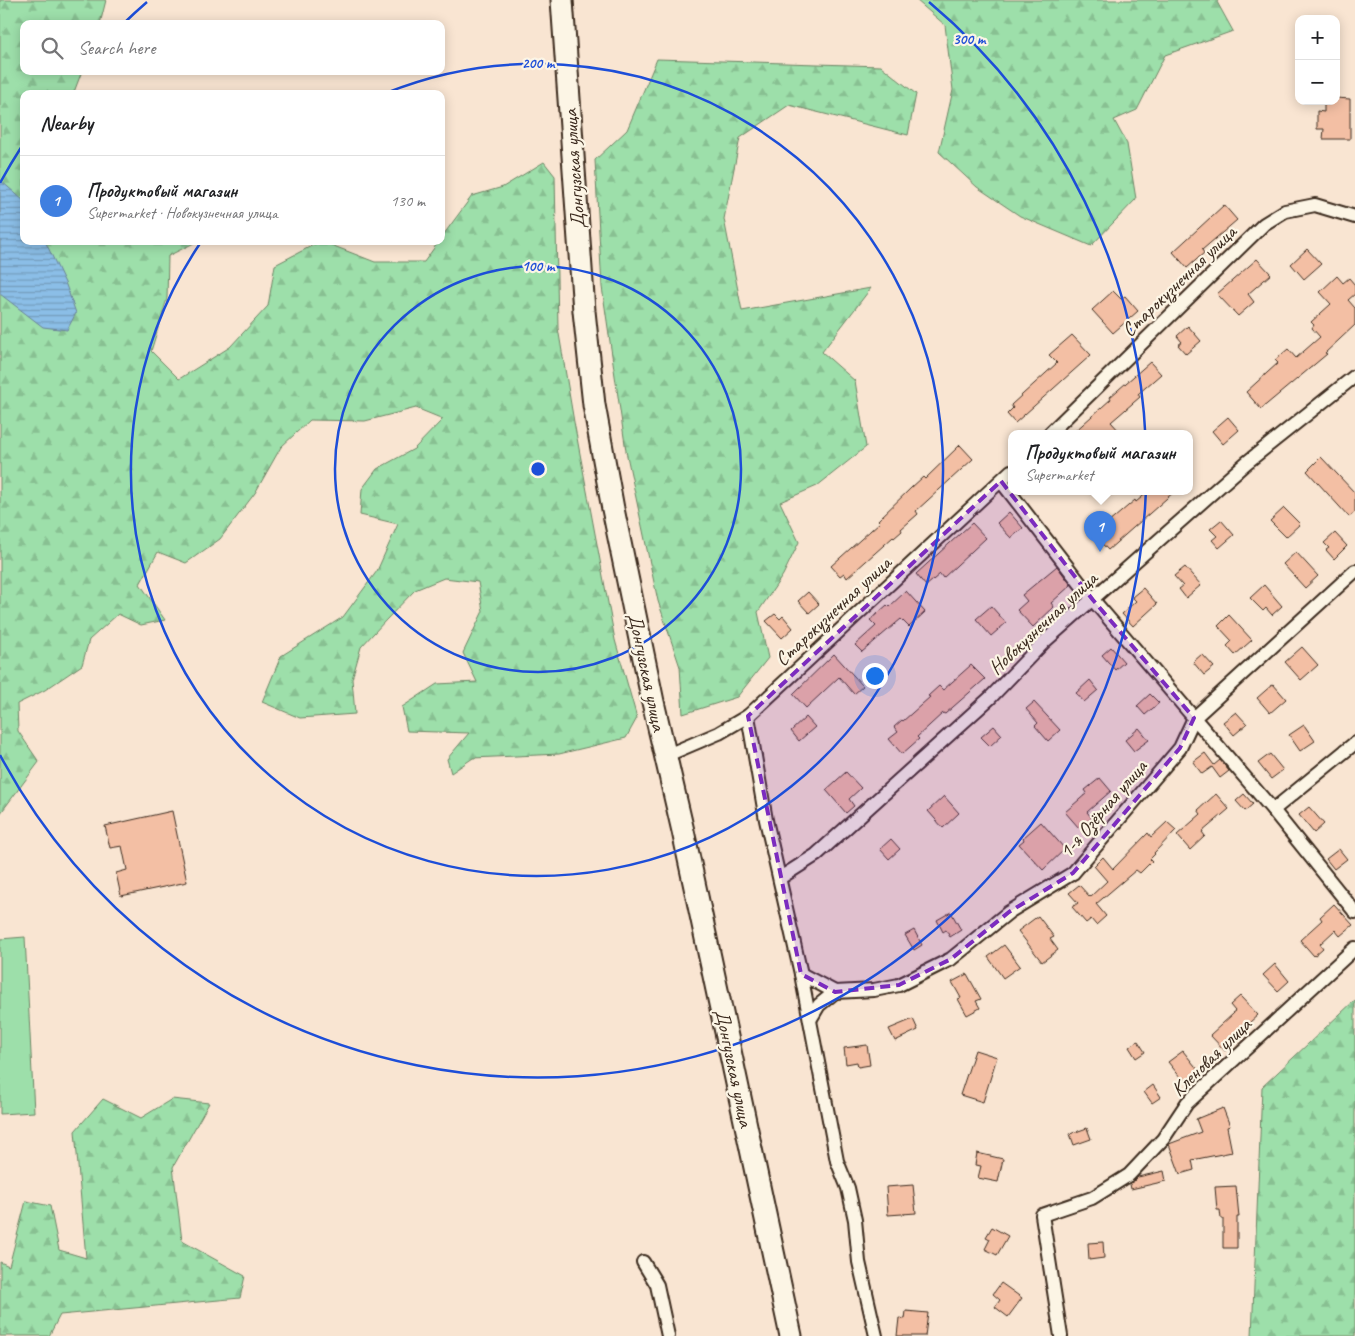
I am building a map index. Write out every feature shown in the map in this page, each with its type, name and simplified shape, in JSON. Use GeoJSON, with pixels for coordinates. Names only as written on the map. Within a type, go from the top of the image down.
{"type":"FeatureCollection","features":[{"type":"Feature","properties":{"kind":"main road","name":"Донгузская улица"},"geometry":{"type":"LineString","coordinates":[[562,0],[584,311],[594,405],[613,509],[665,756],[683,831],[791,1336]]}},
{"type":"Feature","properties":{"kind":"street","name":"Старокузнечная улица"},"geometry":{"type":"LineString","coordinates":[[1053,430],[1264,224],[1285,211],[1315,205],[1355,217]]}},
{"type":"Feature","properties":{"kind":"street","name":"Новокузнечная улица"},"geometry":{"type":"LineString","coordinates":[[780,878],[816,855],[990,698],[1044,642],[1246,463],[1355,376]]}},
{"type":"Feature","properties":{"kind":"street","name":"Старокузнечная улица"},"geometry":{"type":"LineString","coordinates":[[665,756],[719,733],[748,716],[1008,474]]}},
{"type":"Feature","properties":{"kind":"street"},"geometry":{"type":"LineString","coordinates":[[1001,481],[1008,490]]}},
{"type":"Feature","properties":{"kind":"street"},"geometry":{"type":"LineString","coordinates":[[1012,495],[1093,600],[1273,810],[1355,912]]}},
{"type":"Feature","properties":{"kind":"street","name":"1-я Озёрная улица"},"geometry":{"type":"LineString","coordinates":[[835,992],[874,990],[899,985],[951,959],[1009,912],[1072,873],[1180,748],[1194,718],[1355,571]]}},
{"type":"Feature","properties":{"kind":"street"},"geometry":{"type":"LineString","coordinates":[[748,716],[766,820],[801,974],[837,1161],[848,1188],[855,1220],[859,1262],[876,1336]]}},
{"type":"Feature","properties":{"kind":"street"},"geometry":{"type":"LineString","coordinates":[[1273,810],[1355,743]]}},
{"type":"Feature","properties":{"kind":"street","name":"Кленовая улица"},"geometry":{"type":"LineString","coordinates":[[1061,1336],[1042,1215],[1092,1198],[1129,1175],[1163,1139],[1187,1103],[1355,948]]}},
{"type":"Feature","properties":{"kind":"street"},"geometry":{"type":"LineString","coordinates":[[801,974],[835,992],[819,1005],[810,1020]]}},
{"type":"Feature","properties":{"kind":"street"},"geometry":{"type":"LineString","coordinates":[[643,1262],[657,1285],[668,1336]]}},
{"type":"Feature","properties":{"kind":"highlighted area"},"geometry":{"type":"Polygon","coordinates":[[[1001,481],[1093,600],[1194,718],[1180,748],[1073,873],[1009,912],[951,959],[899,985],[835,992],[801,974],[748,716],[1001,481]]]}},
{"type":"Feature","properties":{"kind":"green space"},"geometry":{"type":"Polygon","coordinates":[[[0,0],[106,0],[101,20],[20,20],[20,75],[80,75],[75,90],[20,90],[20,245],[190,245],[168,256],[167,299],[151,351],[179,379],[230,347],[268,306],[275,265],[313,245],[331,245],[375,262],[424,262],[436,245],[445,245],[445,233],[472,196],[503,187],[544,162],[555,176],[558,328],[615,640],[637,718],[626,738],[559,754],[473,758],[451,773],[447,759],[469,733],[407,731],[402,707],[437,684],[477,682],[463,653],[483,611],[478,582],[444,578],[415,590],[361,647],[352,679],[355,714],[300,718],[262,702],[281,656],[343,617],[377,571],[398,524],[360,515],[362,489],[377,469],[414,449],[443,419],[416,408],[365,421],[310,420],[281,447],[255,493],[220,539],[186,563],[158,552],[140,584],[165,620],[141,625],[118,614],[89,640],[82,665],[45,690],[17,704],[18,731],[39,762],[0,814],[0,0]]]}},
{"type":"Feature","properties":{"kind":"green space"},"geometry":{"type":"Polygon","coordinates":[[[916,0],[1218,0],[1217,2],[1233,31],[1165,55],[1137,110],[1114,120],[1127,144],[1136,199],[1091,246],[1020,216],[977,187],[939,152],[953,90],[945,25],[916,0]]]}},
{"type":"Feature","properties":{"kind":"green space"},"geometry":{"type":"Polygon","coordinates":[[[657,59],[881,66],[916,94],[908,135],[789,105],[740,138],[724,219],[742,311],[871,288],[822,352],[855,381],[866,447],[817,486],[780,502],[799,542],[783,575],[758,612],[768,658],[737,697],[683,714],[680,667],[658,601],[626,451],[602,287],[595,160],[627,130],[657,59]]]}},
{"type":"Feature","properties":{"kind":"green space"},"geometry":{"type":"Polygon","coordinates":[[[25,937],[34,1112],[0,1114],[0,939],[25,937]]]}},
{"type":"Feature","properties":{"kind":"green space"},"geometry":{"type":"Polygon","coordinates":[[[1355,1000],[1355,1336],[1252,1336],[1262,1087],[1355,1000]]]}},
{"type":"Feature","properties":{"kind":"green space"},"geometry":{"type":"Polygon","coordinates":[[[103,1099],[141,1118],[172,1099],[209,1103],[173,1167],[182,1241],[245,1276],[240,1298],[60,1315],[49,1336],[0,1336],[0,1262],[9,1266],[26,1201],[50,1206],[59,1250],[86,1258],[75,1131],[103,1099]]]}},
{"type":"Feature","properties":{"kind":"water"},"geometry":{"type":"Polygon","coordinates":[[[0,180],[20,198],[20,245],[47,245],[66,285],[76,313],[67,330],[43,327],[0,294],[0,180]]]}},
{"type":"Feature","properties":{"kind":"building"},"geometry":{"type":"Polygon","coordinates":[[[1340,98],[1350,99],[1350,139],[1323,139],[1324,129],[1317,129],[1317,111],[1324,112],[1324,105],[1340,105],[1340,98]]]}},
{"type":"Feature","properties":{"kind":"building"},"geometry":{"type":"Polygon","coordinates":[[[1224,205],[1237,220],[1202,250],[1204,253],[1187,268],[1173,252],[1224,205]]]}},
{"type":"Feature","properties":{"kind":"building"},"geometry":{"type":"Polygon","coordinates":[[[1307,249],[1321,264],[1304,279],[1291,264],[1307,249]]]}},
{"type":"Feature","properties":{"kind":"building"},"geometry":{"type":"Polygon","coordinates":[[[1257,259],[1271,274],[1248,294],[1254,302],[1238,316],[1217,294],[1257,259]]]}},
{"type":"Feature","properties":{"kind":"building"},"geometry":{"type":"Polygon","coordinates":[[[1337,276],[1343,283],[1349,278],[1355,285],[1355,294],[1348,300],[1355,308],[1355,325],[1325,353],[1327,354],[1261,409],[1246,392],[1278,363],[1275,360],[1288,349],[1296,358],[1320,337],[1312,328],[1314,325],[1311,322],[1331,304],[1320,292],[1337,276]]]}},
{"type":"Feature","properties":{"kind":"building"},"geometry":{"type":"Polygon","coordinates":[[[1113,291],[1121,299],[1125,296],[1138,311],[1113,333],[1092,310],[1113,291]]]}},
{"type":"Feature","properties":{"kind":"building"},"geometry":{"type":"Polygon","coordinates":[[[1188,326],[1201,341],[1186,354],[1178,345],[1182,342],[1177,336],[1188,326]]]}},
{"type":"Feature","properties":{"kind":"building"},"geometry":{"type":"Polygon","coordinates":[[[1072,335],[1091,355],[1015,423],[1007,414],[1013,408],[1011,405],[1057,363],[1049,355],[1072,335]]]}},
{"type":"Feature","properties":{"kind":"building"},"geometry":{"type":"Polygon","coordinates":[[[1150,362],[1161,374],[1138,394],[1140,397],[1111,422],[1118,430],[1076,430],[1111,399],[1110,397],[1150,362]]]}},
{"type":"Feature","properties":{"kind":"building"},"geometry":{"type":"Polygon","coordinates":[[[1228,417],[1239,430],[1223,444],[1212,431],[1228,417]]]}},
{"type":"Feature","properties":{"kind":"building"},"geometry":{"type":"Polygon","coordinates":[[[960,445],[973,459],[916,511],[918,514],[901,529],[902,531],[847,578],[844,573],[840,576],[831,566],[880,522],[878,520],[911,488],[923,477],[925,479],[960,445]]]}},
{"type":"Feature","properties":{"kind":"building"},"geometry":{"type":"Polygon","coordinates":[[[1321,457],[1355,493],[1355,512],[1349,517],[1307,471],[1321,457]]]}},
{"type":"Feature","properties":{"kind":"building"},"geometry":{"type":"Polygon","coordinates":[[[1144,495],[1170,495],[1108,550],[1094,535],[1135,500],[1136,502],[1144,495]]]}},
{"type":"Feature","properties":{"kind":"building"},"geometry":{"type":"Polygon","coordinates":[[[1284,508],[1300,524],[1286,537],[1270,521],[1284,508]]]}},
{"type":"Feature","properties":{"kind":"building"},"geometry":{"type":"Polygon","coordinates":[[[1009,512],[1023,528],[1011,538],[997,523],[1009,512]]]}},
{"type":"Feature","properties":{"kind":"building"},"geometry":{"type":"Polygon","coordinates":[[[1221,520],[1234,535],[1219,548],[1212,540],[1217,536],[1210,529],[1221,520]]]}},
{"type":"Feature","properties":{"kind":"building"},"geometry":{"type":"Polygon","coordinates":[[[972,523],[986,538],[943,578],[940,574],[926,586],[916,574],[972,523]]]}},
{"type":"Feature","properties":{"kind":"building"},"geometry":{"type":"Polygon","coordinates":[[[1335,533],[1347,546],[1334,559],[1326,550],[1329,548],[1324,543],[1335,533]]]}},
{"type":"Feature","properties":{"kind":"building"},"geometry":{"type":"Polygon","coordinates":[[[1296,552],[1318,576],[1305,588],[1283,564],[1296,552]]]}},
{"type":"Feature","properties":{"kind":"building"},"geometry":{"type":"Polygon","coordinates":[[[1057,566],[1071,585],[1051,603],[1054,607],[1033,627],[1017,610],[1027,601],[1022,595],[1057,566]]]}},
{"type":"Feature","properties":{"kind":"building"},"geometry":{"type":"Polygon","coordinates":[[[1185,567],[1201,585],[1186,598],[1179,589],[1183,586],[1174,576],[1185,567]]]}},
{"type":"Feature","properties":{"kind":"building"},"geometry":{"type":"Polygon","coordinates":[[[1264,585],[1282,606],[1272,615],[1266,608],[1263,611],[1250,598],[1264,585]]]}},
{"type":"Feature","properties":{"kind":"building"},"geometry":{"type":"Polygon","coordinates":[[[1143,588],[1157,604],[1133,626],[1122,614],[1136,601],[1132,597],[1143,588]]]}},
{"type":"Feature","properties":{"kind":"building"},"geometry":{"type":"Polygon","coordinates":[[[906,591],[925,612],[909,627],[901,619],[862,652],[855,645],[876,626],[870,620],[887,605],[889,607],[906,591]]]}},
{"type":"Feature","properties":{"kind":"building"},"geometry":{"type":"Polygon","coordinates":[[[808,592],[819,604],[809,613],[798,601],[808,592]]]}},
{"type":"Feature","properties":{"kind":"building"},"geometry":{"type":"Polygon","coordinates":[[[991,606],[1006,623],[991,636],[976,619],[991,606]]]}},
{"type":"Feature","properties":{"kind":"building"},"geometry":{"type":"Polygon","coordinates":[[[775,614],[780,619],[783,616],[793,628],[782,638],[766,621],[775,614]]]}},
{"type":"Feature","properties":{"kind":"building"},"geometry":{"type":"Polygon","coordinates":[[[1229,615],[1252,640],[1235,655],[1227,646],[1232,641],[1218,626],[1229,615]]]}},
{"type":"Feature","properties":{"kind":"building"},"geometry":{"type":"Polygon","coordinates":[[[1111,647],[1124,662],[1115,670],[1102,655],[1111,647]]]}},
{"type":"Feature","properties":{"kind":"building"},"geometry":{"type":"Polygon","coordinates":[[[1302,647],[1318,665],[1301,680],[1285,662],[1302,647]]]}},
{"type":"Feature","properties":{"kind":"building"},"geometry":{"type":"Polygon","coordinates":[[[834,654],[863,686],[854,694],[839,677],[806,708],[793,694],[834,654]]]}},
{"type":"Feature","properties":{"kind":"building"},"geometry":{"type":"Polygon","coordinates":[[[1202,654],[1214,667],[1204,675],[1193,662],[1202,654]]]}},
{"type":"Feature","properties":{"kind":"building"},"geometry":{"type":"Polygon","coordinates":[[[971,665],[985,679],[945,714],[943,713],[902,754],[889,739],[898,732],[894,727],[930,697],[928,696],[939,686],[943,690],[971,665]]]}},
{"type":"Feature","properties":{"kind":"building"},"geometry":{"type":"Polygon","coordinates":[[[1090,680],[1098,690],[1084,702],[1076,693],[1090,680]]]}},
{"type":"Feature","properties":{"kind":"building"},"geometry":{"type":"Polygon","coordinates":[[[1273,684],[1286,699],[1270,713],[1257,698],[1273,684]]]}},
{"type":"Feature","properties":{"kind":"building"},"geometry":{"type":"Polygon","coordinates":[[[1150,694],[1159,703],[1145,715],[1137,706],[1150,694]]]}},
{"type":"Feature","properties":{"kind":"building"},"geometry":{"type":"Polygon","coordinates":[[[1034,702],[1060,730],[1048,741],[1035,726],[1038,723],[1026,709],[1034,702]]]}},
{"type":"Feature","properties":{"kind":"building"},"geometry":{"type":"Polygon","coordinates":[[[1236,712],[1247,724],[1234,735],[1223,722],[1236,712]]]}},
{"type":"Feature","properties":{"kind":"building"},"geometry":{"type":"Polygon","coordinates":[[[806,717],[815,727],[799,741],[791,731],[806,717]]]}},
{"type":"Feature","properties":{"kind":"building"},"geometry":{"type":"Polygon","coordinates":[[[1304,725],[1315,741],[1300,751],[1289,735],[1304,725]]]}},
{"type":"Feature","properties":{"kind":"building"},"geometry":{"type":"Polygon","coordinates":[[[994,726],[1002,735],[990,746],[981,737],[994,726]]]}},
{"type":"Feature","properties":{"kind":"building"},"geometry":{"type":"Polygon","coordinates":[[[1139,728],[1149,740],[1134,751],[1125,740],[1139,728]]]}},
{"type":"Feature","properties":{"kind":"building"},"geometry":{"type":"Polygon","coordinates":[[[1205,753],[1214,765],[1220,760],[1229,771],[1220,778],[1212,767],[1202,774],[1193,762],[1205,753]]]}},
{"type":"Feature","properties":{"kind":"building"},"geometry":{"type":"Polygon","coordinates":[[[1270,754],[1283,770],[1271,779],[1258,763],[1270,754]]]}},
{"type":"Feature","properties":{"kind":"building"},"geometry":{"type":"Polygon","coordinates":[[[846,772],[861,788],[849,799],[854,806],[846,813],[826,790],[846,772]]]}},
{"type":"Feature","properties":{"kind":"building"},"geometry":{"type":"Polygon","coordinates":[[[1100,778],[1111,791],[1087,812],[1092,818],[1079,828],[1065,812],[1087,793],[1085,790],[1100,778]]]}},
{"type":"Feature","properties":{"kind":"building"},"geometry":{"type":"Polygon","coordinates":[[[1216,794],[1229,809],[1202,832],[1205,836],[1190,850],[1177,835],[1201,814],[1198,810],[1216,794]]]}},
{"type":"Feature","properties":{"kind":"building"},"geometry":{"type":"Polygon","coordinates":[[[1244,794],[1253,804],[1245,811],[1236,801],[1244,794]]]}},
{"type":"Feature","properties":{"kind":"building"},"geometry":{"type":"Polygon","coordinates":[[[944,796],[959,813],[943,828],[928,811],[944,796]]]}},
{"type":"Feature","properties":{"kind":"building"},"geometry":{"type":"Polygon","coordinates":[[[1309,807],[1324,824],[1314,833],[1299,815],[1309,807]]]}},
{"type":"Feature","properties":{"kind":"building"},"geometry":{"type":"Polygon","coordinates":[[[172,811],[187,882],[121,896],[116,873],[127,870],[122,846],[110,848],[105,826],[172,811]]]}},
{"type":"Feature","properties":{"kind":"building"},"geometry":{"type":"Polygon","coordinates":[[[1041,822],[1065,849],[1043,870],[1019,844],[1041,822]]]}},
{"type":"Feature","properties":{"kind":"building"},"geometry":{"type":"Polygon","coordinates":[[[1167,822],[1176,830],[1154,853],[1150,859],[1152,861],[1140,873],[1136,870],[1096,904],[1106,916],[1096,925],[1091,919],[1086,923],[1072,907],[1078,903],[1069,893],[1079,885],[1090,897],[1107,881],[1094,866],[1103,857],[1113,869],[1148,833],[1151,837],[1167,822]]]}},
{"type":"Feature","properties":{"kind":"building"},"geometry":{"type":"Polygon","coordinates":[[[891,839],[900,849],[889,859],[880,849],[891,839]]]}},
{"type":"Feature","properties":{"kind":"building"},"geometry":{"type":"Polygon","coordinates":[[[1339,849],[1347,859],[1334,869],[1326,859],[1339,849]]]}},
{"type":"Feature","properties":{"kind":"building"},"geometry":{"type":"Polygon","coordinates":[[[1334,904],[1353,925],[1340,936],[1335,930],[1320,944],[1323,948],[1314,956],[1300,940],[1322,920],[1320,917],[1334,904]]]}},
{"type":"Feature","properties":{"kind":"building"},"geometry":{"type":"Polygon","coordinates":[[[951,912],[961,930],[950,937],[946,930],[943,932],[937,920],[951,912]]]}},
{"type":"Feature","properties":{"kind":"building"},"geometry":{"type":"Polygon","coordinates":[[[1038,916],[1054,937],[1050,939],[1058,950],[1042,962],[1018,931],[1038,916]]]}},
{"type":"Feature","properties":{"kind":"building"},"geometry":{"type":"Polygon","coordinates":[[[914,930],[922,945],[914,950],[905,935],[914,930]]]}},
{"type":"Feature","properties":{"kind":"building"},"geometry":{"type":"Polygon","coordinates":[[[1004,945],[1020,966],[1003,978],[988,957],[1004,945]]]}},
{"type":"Feature","properties":{"kind":"building"},"geometry":{"type":"Polygon","coordinates":[[[1275,964],[1289,981],[1278,991],[1263,975],[1275,964]]]}},
{"type":"Feature","properties":{"kind":"building"},"geometry":{"type":"Polygon","coordinates":[[[967,974],[981,999],[976,1001],[980,1008],[967,1015],[958,999],[961,998],[952,982],[967,974]]]}},
{"type":"Feature","properties":{"kind":"building"},"geometry":{"type":"Polygon","coordinates":[[[1240,996],[1258,1015],[1233,1037],[1236,1041],[1225,1051],[1210,1035],[1233,1014],[1235,1011],[1230,1005],[1240,996]]]}},
{"type":"Feature","properties":{"kind":"building"},"geometry":{"type":"Polygon","coordinates":[[[913,1019],[918,1030],[895,1041],[889,1029],[913,1019]]]}},
{"type":"Feature","properties":{"kind":"building"},"geometry":{"type":"Polygon","coordinates":[[[1138,1041],[1145,1052],[1136,1058],[1129,1047],[1138,1041]]]}},
{"type":"Feature","properties":{"kind":"building"},"geometry":{"type":"Polygon","coordinates":[[[867,1045],[870,1065],[858,1067],[857,1062],[846,1064],[844,1048],[867,1045]]]}},
{"type":"Feature","properties":{"kind":"building"},"geometry":{"type":"Polygon","coordinates":[[[975,1050],[997,1057],[983,1102],[960,1095],[975,1050]]]}},
{"type":"Feature","properties":{"kind":"building"},"geometry":{"type":"Polygon","coordinates":[[[1183,1051],[1199,1071],[1186,1081],[1183,1077],[1181,1078],[1168,1062],[1183,1051]]]}},
{"type":"Feature","properties":{"kind":"building"},"geometry":{"type":"Polygon","coordinates":[[[1153,1085],[1161,1097],[1152,1103],[1144,1092],[1153,1085]]]}},
{"type":"Feature","properties":{"kind":"building"},"geometry":{"type":"Polygon","coordinates":[[[1223,1108],[1230,1126],[1227,1127],[1232,1152],[1192,1160],[1194,1170],[1180,1174],[1169,1144],[1201,1132],[1196,1119],[1223,1108]]]}},
{"type":"Feature","properties":{"kind":"building"},"geometry":{"type":"Polygon","coordinates":[[[1087,1128],[1091,1139],[1074,1145],[1070,1134],[1087,1128]]]}},
{"type":"Feature","properties":{"kind":"building"},"geometry":{"type":"Polygon","coordinates":[[[977,1153],[1003,1159],[998,1182],[978,1178],[981,1166],[975,1165],[977,1153]]]}},
{"type":"Feature","properties":{"kind":"building"},"geometry":{"type":"Polygon","coordinates":[[[1164,1171],[1166,1181],[1131,1189],[1130,1184],[1138,1177],[1164,1171]]]}},
{"type":"Feature","properties":{"kind":"building"},"geometry":{"type":"Polygon","coordinates":[[[913,1185],[916,1213],[888,1215],[886,1187],[913,1185]]]}},
{"type":"Feature","properties":{"kind":"building"},"geometry":{"type":"Polygon","coordinates":[[[1236,1186],[1239,1217],[1237,1217],[1237,1248],[1223,1248],[1223,1219],[1221,1219],[1220,1210],[1217,1210],[1215,1187],[1236,1186]]]}},
{"type":"Feature","properties":{"kind":"building"},"geometry":{"type":"Polygon","coordinates":[[[992,1227],[1008,1236],[997,1255],[985,1249],[990,1239],[986,1237],[992,1227]]]}},
{"type":"Feature","properties":{"kind":"building"},"geometry":{"type":"Polygon","coordinates":[[[1103,1242],[1104,1258],[1089,1260],[1088,1243],[1103,1242]]]}},
{"type":"Feature","properties":{"kind":"building"},"geometry":{"type":"Polygon","coordinates":[[[1001,1283],[1022,1298],[1008,1317],[995,1307],[1000,1300],[993,1294],[1001,1283]]]}},
{"type":"Feature","properties":{"kind":"building"},"geometry":{"type":"Polygon","coordinates":[[[906,1311],[928,1313],[925,1336],[897,1336],[899,1318],[905,1319],[906,1311]]]}},
{"type":"Feature","properties":{"kind":"place","name":"Продуктовый магазин"},"geometry":{"type":"Point","coordinates":[1100,552]}}]}
